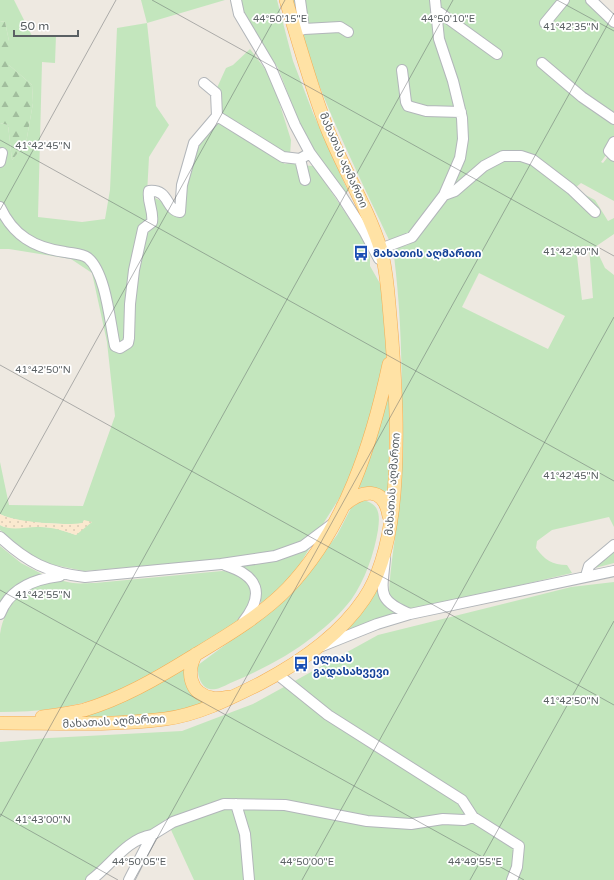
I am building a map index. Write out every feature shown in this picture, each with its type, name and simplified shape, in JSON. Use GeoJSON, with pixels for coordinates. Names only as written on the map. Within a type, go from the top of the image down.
{"type":"FeatureCollection","features":[{"type":"Feature","properties":{"kind":"main road","name":"მახათას აღმართი"},"geometry":{"type":"LineString","coordinates":[[0,723],[83,724],[168,719],[206,709],[277,674],[316,649],[344,624],[364,599],[386,547],[390,521],[396,428],[393,346],[386,273],[368,213],[325,124],[300,31],[286,0]]}},
{"type":"Feature","properties":{"kind":"main road","name":"მახათას აღმართი"},"geometry":{"type":"LineString","coordinates":[[0,723],[84,710],[128,693],[196,654],[240,626],[266,608],[288,588],[306,567],[342,506],[368,445],[379,411],[393,346]]}},
{"type":"Feature","properties":{"kind":"main road"},"geometry":{"type":"LineString","coordinates":[[342,506],[353,497],[362,493],[372,493],[380,496],[387,504],[390,521]]}},
{"type":"Feature","properties":{"kind":"main road"},"geometry":{"type":"LineString","coordinates":[[196,654],[190,664],[189,675],[193,686],[202,694],[212,698],[229,698]]}},
{"type":"Feature","properties":{"kind":"street"},"geometry":{"type":"LineString","coordinates":[[236,0],[239,14],[270,66],[295,125],[310,153],[341,195],[364,231],[386,273]]}},
{"type":"Feature","properties":{"kind":"street"},"geometry":{"type":"LineString","coordinates":[[300,0],[300,31],[340,27],[348,32]]}},
{"type":"Feature","properties":{"kind":"street"},"geometry":{"type":"LineString","coordinates":[[545,23],[564,0]]}},
{"type":"Feature","properties":{"kind":"street"},"geometry":{"type":"LineString","coordinates":[[591,0],[613,19]]}},
{"type":"Feature","properties":{"kind":"street"},"geometry":{"type":"LineString","coordinates":[[436,5],[497,54]]}},
{"type":"Feature","properties":{"kind":"street"},"geometry":{"type":"LineString","coordinates":[[380,249],[412,237],[444,195],[460,158],[463,139],[462,115],[453,80],[439,39],[436,5]]}},
{"type":"Feature","properties":{"kind":"street"},"geometry":{"type":"LineString","coordinates":[[542,63],[582,97],[614,119]]}},
{"type":"Feature","properties":{"kind":"street"},"geometry":{"type":"LineString","coordinates":[[402,70],[406,102],[408,106],[426,111],[462,115]]}},
{"type":"Feature","properties":{"kind":"street"},"geometry":{"type":"LineString","coordinates":[[0,207],[7,222],[17,234],[27,240],[44,247],[80,254],[89,258],[97,270],[104,291],[114,346],[120,348],[123,347],[129,338],[130,304],[143,229],[152,222],[153,215],[148,200],[149,191],[156,190],[167,197],[171,207],[175,211],[180,212],[182,186],[194,143],[217,116],[216,93],[204,83]]}},
{"type":"Feature","properties":{"kind":"street"},"geometry":{"type":"LineString","coordinates":[[217,116],[283,157],[300,159],[310,153]]}},
{"type":"Feature","properties":{"kind":"street"},"geometry":{"type":"LineString","coordinates":[[444,195],[455,191],[484,166],[503,156],[521,156],[533,160],[571,189],[595,212]]}},
{"type":"Feature","properties":{"kind":"street"},"geometry":{"type":"LineString","coordinates":[[300,159],[305,180]]}},
{"type":"Feature","properties":{"kind":"street"},"geometry":{"type":"LineString","coordinates":[[0,614],[13,594],[28,582],[46,577],[68,575],[103,576],[264,558],[290,552],[303,546],[333,523]]}},
{"type":"Feature","properties":{"kind":"street"},"geometry":{"type":"LineString","coordinates":[[0,537],[27,560],[46,569],[68,575]]}},
{"type":"Feature","properties":{"kind":"street"},"geometry":{"type":"LineString","coordinates":[[580,575],[614,545]]}},
{"type":"Feature","properties":{"kind":"street"},"geometry":{"type":"LineString","coordinates":[[386,547],[383,586],[384,595],[393,607],[410,614]]}},
{"type":"Feature","properties":{"kind":"street"},"geometry":{"type":"LineString","coordinates":[[221,564],[240,570],[250,577],[256,588],[256,601],[251,612],[240,626]]}},
{"type":"Feature","properties":{"kind":"street"},"geometry":{"type":"LineString","coordinates":[[316,649],[377,624],[410,614],[580,575],[614,571]]}},
{"type":"Feature","properties":{"kind":"street"},"geometry":{"type":"LineString","coordinates":[[277,674],[328,715],[462,800],[473,817],[519,846],[517,867],[512,880]]}},
{"type":"Feature","properties":{"kind":"street"},"geometry":{"type":"LineString","coordinates":[[91,880],[132,843],[143,836],[152,835],[173,822],[224,804],[285,806],[367,821],[411,824],[443,819],[464,820],[473,817]]}},
{"type":"Feature","properties":{"kind":"street"},"geometry":{"type":"LineString","coordinates":[[236,804],[245,834],[249,880]]}},
{"type":"Feature","properties":{"kind":"street"},"geometry":{"type":"LineString","coordinates":[[129,880],[152,835]]}},
{"type":"Feature","properties":{"kind":"green space"},"geometry":{"type":"Polygon","coordinates":[[[0,0],[14,0],[32,36],[56,35],[55,63],[42,62],[38,217],[82,222],[105,219],[110,190],[117,28],[147,23],[156,106],[169,125],[149,157],[147,194],[173,207],[182,207],[194,146],[216,123],[221,122],[285,164],[292,162],[297,165],[314,166],[363,239],[370,257],[370,266],[382,287],[389,329],[385,371],[378,410],[347,486],[316,535],[287,551],[239,558],[84,571],[49,564],[30,555],[0,530],[0,525],[4,527],[42,527],[55,528],[76,535],[82,523],[74,525],[26,522],[8,518],[0,514],[0,462],[9,505],[83,506],[115,416],[107,342],[92,273],[71,259],[9,249],[0,249],[0,123],[8,125],[12,160],[26,143],[33,103],[32,85],[9,65],[9,41],[5,22],[0,21],[0,0]]]}},
{"type":"Feature","properties":{"kind":"green space"},"geometry":{"type":"Polygon","coordinates":[[[141,0],[225,0],[147,23],[141,0]]]}},
{"type":"Feature","properties":{"kind":"green space"},"geometry":{"type":"Polygon","coordinates":[[[239,0],[277,0],[293,61],[313,113],[348,191],[344,194],[304,135],[278,68],[255,35],[242,11],[239,0]]]}},
{"type":"Feature","properties":{"kind":"green space"},"geometry":{"type":"Polygon","coordinates":[[[291,0],[591,0],[610,18],[614,16],[614,144],[601,162],[603,163],[614,149],[614,201],[581,183],[574,189],[595,200],[608,221],[614,218],[614,234],[595,247],[605,268],[614,275],[614,527],[609,517],[552,530],[537,541],[536,548],[543,556],[553,563],[567,565],[572,573],[414,610],[402,606],[389,596],[399,499],[402,405],[401,342],[397,279],[393,248],[408,245],[428,220],[448,190],[462,159],[465,143],[465,119],[451,65],[447,64],[443,53],[441,53],[452,99],[461,118],[462,139],[458,158],[443,195],[422,222],[405,240],[391,244],[335,124],[300,32],[291,0]],[[589,246],[576,247],[582,300],[593,298],[589,246]],[[479,273],[462,307],[548,349],[565,316],[479,273]]]}},
{"type":"Feature","properties":{"kind":"green space"},"geometry":{"type":"Polygon","coordinates":[[[0,21],[5,22],[9,41],[9,65],[32,85],[33,103],[26,143],[12,160],[8,125],[0,123],[0,21]]]}},
{"type":"Feature","properties":{"kind":"green space"},"geometry":{"type":"Polygon","coordinates":[[[250,49],[268,73],[274,86],[291,140],[290,156],[220,113],[216,90],[226,68],[233,65],[250,49]]]}},
{"type":"Feature","properties":{"kind":"green space"},"geometry":{"type":"Polygon","coordinates":[[[390,383],[392,424],[388,498],[372,488],[363,487],[353,490],[390,383]]]}},
{"type":"Feature","properties":{"kind":"green space"},"geometry":{"type":"Polygon","coordinates":[[[363,500],[373,504],[378,511],[378,530],[365,575],[347,605],[334,619],[314,636],[276,661],[256,672],[216,689],[207,688],[203,685],[199,678],[198,665],[260,619],[313,567],[337,535],[351,508],[363,500]]]}},
{"type":"Feature","properties":{"kind":"green space"},"geometry":{"type":"Polygon","coordinates":[[[312,544],[293,576],[261,606],[260,590],[256,579],[252,574],[232,564],[264,561],[283,557],[302,550],[312,544]]]}},
{"type":"Feature","properties":{"kind":"green space"},"geometry":{"type":"Polygon","coordinates":[[[0,546],[21,563],[42,574],[23,581],[13,588],[0,605],[0,546]]]}},
{"type":"Feature","properties":{"kind":"green space"},"geometry":{"type":"Polygon","coordinates":[[[614,549],[614,563],[591,569],[614,549]]]}},
{"type":"Feature","properties":{"kind":"green space"},"geometry":{"type":"Polygon","coordinates":[[[222,571],[240,575],[248,581],[252,592],[248,611],[226,630],[184,656],[140,680],[97,699],[56,708],[0,712],[0,634],[7,613],[12,604],[27,590],[36,585],[47,582],[60,581],[95,583],[222,571]]]}},
{"type":"Feature","properties":{"kind":"green space"},"geometry":{"type":"Polygon","coordinates":[[[380,575],[381,595],[384,604],[393,612],[400,615],[328,642],[380,575]]]}},
{"type":"Feature","properties":{"kind":"green space"},"geometry":{"type":"Polygon","coordinates":[[[614,582],[614,880],[194,880],[166,819],[99,880],[0,880],[0,742],[182,731],[253,704],[378,635],[571,587],[614,582]]]}},
{"type":"Feature","properties":{"kind":"green space"},"geometry":{"type":"Polygon","coordinates":[[[185,668],[185,680],[191,692],[205,702],[187,710],[113,728],[74,718],[185,668]]]}},
{"type":"Feature","properties":{"kind":"sand"},"geometry":{"type":"Polygon","coordinates":[[[0,514],[7,517],[40,523],[74,524],[82,523],[84,520],[92,522],[76,535],[49,528],[5,527],[0,525],[0,514]]]}},
{"type":"Feature","properties":{"kind":"place","name":"მახათის აღმართი"},"geometry":{"type":"Point","coordinates":[361,253]}},
{"type":"Feature","properties":{"kind":"place","name":"ელიას გადასახვევი"},"geometry":{"type":"Point","coordinates":[301,664]}}]}
